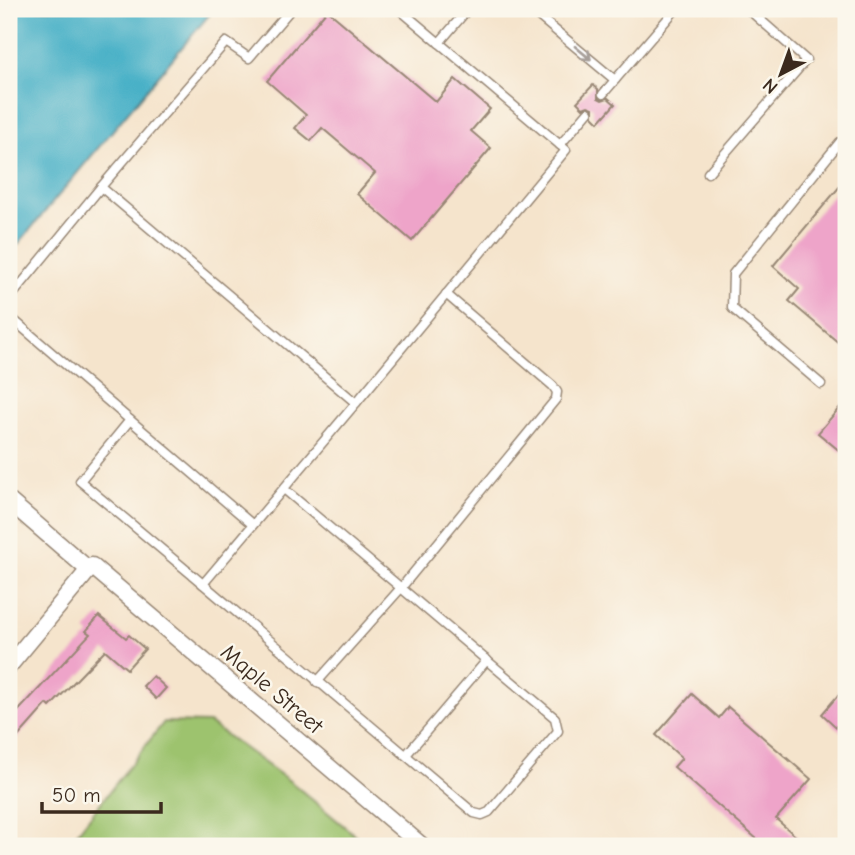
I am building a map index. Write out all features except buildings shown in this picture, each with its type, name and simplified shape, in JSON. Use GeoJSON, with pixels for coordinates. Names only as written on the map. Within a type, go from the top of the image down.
{"type":"FeatureCollection","features":[{"type":"Feature","properties":{"kind":"street","name":"Maple Street"},"geometry":{"type":"LineString","coordinates":[[9,501],[422,846]]}},
{"type":"Feature","properties":{"kind":"street"},"geometry":{"type":"LineString","coordinates":[[9,666],[90,568]]}},
{"type":"Feature","properties":{"kind":"lane"},"geometry":{"type":"LineString","coordinates":[[9,299],[226,42],[249,58],[291,9]]}},
{"type":"Feature","properties":{"kind":"lane"},"geometry":{"type":"LineString","coordinates":[[204,584],[566,150],[399,9]]}},
{"type":"Feature","properties":{"kind":"lane"},"geometry":{"type":"LineString","coordinates":[[439,43],[468,9]]}},
{"type":"Feature","properties":{"kind":"lane"},"geometry":{"type":"LineString","coordinates":[[530,9],[615,80]]}},
{"type":"Feature","properties":{"kind":"lane"},"geometry":{"type":"LineString","coordinates":[[603,94],[676,9]]}},
{"type":"Feature","properties":{"kind":"lane"},"geometry":{"type":"LineString","coordinates":[[708,173],[806,60],[748,9]]}},
{"type":"Feature","properties":{"kind":"lane"},"geometry":{"type":"LineString","coordinates":[[560,145],[588,112]]}},
{"type":"Feature","properties":{"kind":"lane"},"geometry":{"type":"LineString","coordinates":[[821,384],[732,308],[733,274],[840,142],[846,141]]}},
{"type":"Feature","properties":{"kind":"lane"},"geometry":{"type":"LineString","coordinates":[[101,187],[356,403]]}},
{"type":"Feature","properties":{"kind":"lane"},"geometry":{"type":"LineString","coordinates":[[317,682],[401,588],[556,399],[557,392],[553,386],[446,294]]}},
{"type":"Feature","properties":{"kind":"lane"},"geometry":{"type":"LineString","coordinates":[[9,316],[253,525]]}},
{"type":"Feature","properties":{"kind":"lane"},"geometry":{"type":"LineString","coordinates":[[130,421],[80,481],[474,813],[482,816],[489,812],[558,731],[555,718],[284,489]]}},
{"type":"Feature","properties":{"kind":"lane"},"geometry":{"type":"LineString","coordinates":[[406,755],[486,660]]}},
{"type":"Feature","properties":{"kind":"green space"},"geometry":{"type":"Polygon","coordinates":[[[164,722],[209,723],[291,782],[368,846],[67,846],[164,722]]]}},
{"type":"Feature","properties":{"kind":"water"},"geometry":{"type":"Polygon","coordinates":[[[9,9],[214,9],[9,255],[9,9]]]}}]}
